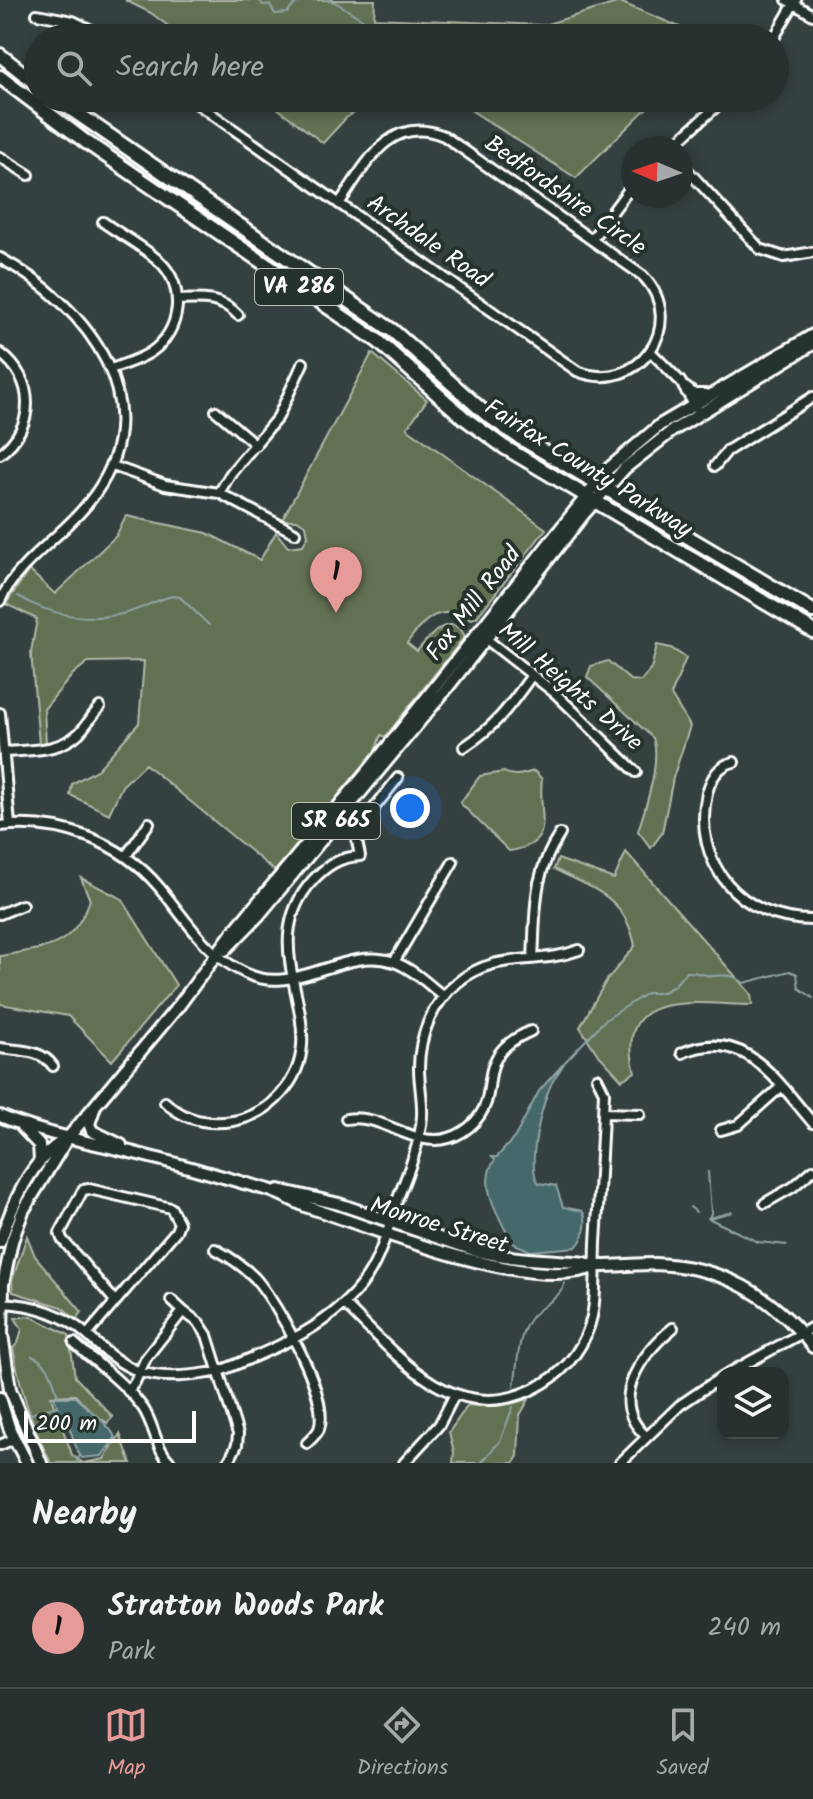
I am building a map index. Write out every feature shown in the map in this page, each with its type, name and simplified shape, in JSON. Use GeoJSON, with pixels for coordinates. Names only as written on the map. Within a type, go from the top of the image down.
{"type":"FeatureCollection","features":[{"type":"Feature","properties":{"kind":"highway"},"geometry":{"type":"LineString","coordinates":[[0,55],[24,74]]}},
{"type":"Feature","properties":{"kind":"highway","name":"Fairfax County Parkway"},"geometry":{"type":"LineString","coordinates":[[0,77],[24,95]]}},
{"type":"Feature","properties":{"kind":"highway","name":"Fairfax County Parkway"},"geometry":{"type":"LineString","coordinates":[[46,112],[389,349],[463,417],[504,447],[813,631]]}},
{"type":"Feature","properties":{"kind":"highway","name":"Fairfax County Parkway"},"geometry":{"type":"LineString","coordinates":[[75,112],[393,331],[502,426],[813,611]]}},
{"type":"Feature","properties":{"kind":"main road","name":"Fox Mill Road"},"geometry":{"type":"LineString","coordinates":[[697,409],[711,394],[813,335]]}},
{"type":"Feature","properties":{"kind":"main road","name":"Fox Mill Road"},"geometry":{"type":"LineString","coordinates":[[41,1463],[10,1389],[4,1357],[1,1303],[5,1270],[18,1225],[38,1184],[67,1139],[218,957],[237,941],[259,915],[632,447],[660,425],[697,409],[813,344]]}},
{"type":"Feature","properties":{"kind":"main road"},"geometry":{"type":"LineString","coordinates":[[685,388],[696,396],[711,394]]}},
{"type":"Feature","properties":{"kind":"main road"},"geometry":{"type":"LineString","coordinates":[[95,1104],[89,1124],[92,1131],[149,1156]]}},
{"type":"Feature","properties":{"kind":"main road","name":"Monroe Street"},"geometry":{"type":"LineString","coordinates":[[0,1116],[67,1139],[149,1156],[275,1192],[308,1207],[388,1227],[470,1260],[513,1269],[566,1273],[595,1266],[667,1265],[721,1275],[763,1297],[813,1347]]}},
{"type":"Feature","properties":{"kind":"main road"},"geometry":{"type":"LineString","coordinates":[[17,1123],[39,1145],[39,1163]]}},
{"type":"Feature","properties":{"kind":"main road","name":"Fox Mill Road"},"geometry":{"type":"LineString","coordinates":[[0,1242],[21,1192],[39,1163],[51,1148],[67,1139]]}},
{"type":"Feature","properties":{"kind":"main road"},"geometry":{"type":"LineString","coordinates":[[0,1398],[14,1439],[27,1463]]}},
{"type":"Feature","properties":{"kind":"street"},"geometry":{"type":"LineString","coordinates":[[781,24],[792,1],[813,15]]}},
{"type":"Feature","properties":{"kind":"street"},"geometry":{"type":"LineString","coordinates":[[37,14],[79,24]]}},
{"type":"Feature","properties":{"kind":"street","name":"Archdale Road"},"geometry":{"type":"LineString","coordinates":[[209,112],[577,371],[592,376],[613,376],[632,368],[651,352]]}},
{"type":"Feature","properties":{"kind":"street"},"geometry":{"type":"LineString","coordinates":[[683,136],[710,112]]}},
{"type":"Feature","properties":{"kind":"street","name":"Bedfordshire Circle"},"geometry":{"type":"LineString","coordinates":[[339,204],[383,144],[407,132],[426,131],[449,139],[638,272],[652,287],[660,317],[658,336],[651,352]]}},
{"type":"Feature","properties":{"kind":"street"},"geometry":{"type":"LineString","coordinates":[[0,157],[29,175]]}},
{"type":"Feature","properties":{"kind":"street"},"geometry":{"type":"LineString","coordinates":[[693,176],[760,249],[784,257],[813,252]]}},
{"type":"Feature","properties":{"kind":"street"},"geometry":{"type":"LineString","coordinates":[[592,239],[621,200]]}},
{"type":"Feature","properties":{"kind":"street"},"geometry":{"type":"LineString","coordinates":[[103,222],[159,261],[172,279],[177,300],[175,321],[162,343],[144,356],[111,369]]}},
{"type":"Feature","properties":{"kind":"street"},"geometry":{"type":"LineString","coordinates":[[0,258],[67,307],[90,332],[111,369],[119,412],[117,439],[110,465],[87,504],[16,575],[0,601]]}},
{"type":"Feature","properties":{"kind":"street"},"geometry":{"type":"LineString","coordinates":[[177,300],[214,300],[227,305],[238,315]]}},
{"type":"Feature","properties":{"kind":"street"},"geometry":{"type":"LineString","coordinates":[[651,352],[673,371],[697,409]]}},
{"type":"Feature","properties":{"kind":"street"},"geometry":{"type":"LineString","coordinates":[[0,353],[18,370],[26,387],[28,402],[22,429],[14,442],[0,454]]}},
{"type":"Feature","properties":{"kind":"street"},"geometry":{"type":"LineString","coordinates":[[219,493],[287,401],[303,363]]}},
{"type":"Feature","properties":{"kind":"street"},"geometry":{"type":"LineString","coordinates":[[715,466],[727,451],[813,397]]}},
{"type":"Feature","properties":{"kind":"street"},"geometry":{"type":"LineString","coordinates":[[216,411],[256,445]]}},
{"type":"Feature","properties":{"kind":"street"},"geometry":{"type":"LineString","coordinates":[[110,465],[165,485],[219,493],[295,533]]}},
{"type":"Feature","properties":{"kind":"street","name":"Mill Heights Drive"},"geometry":{"type":"LineString","coordinates":[[482,635],[576,713],[636,772]]}},
{"type":"Feature","properties":{"kind":"street"},"geometry":{"type":"LineString","coordinates":[[464,747],[503,716],[532,675]]}},
{"type":"Feature","properties":{"kind":"street"},"geometry":{"type":"LineString","coordinates":[[4,752],[46,749],[67,741],[81,731],[100,707]]}},
{"type":"Feature","properties":{"kind":"street"},"geometry":{"type":"LineString","coordinates":[[0,713],[5,825],[39,825],[70,830],[100,841],[126,856],[159,887],[193,932],[218,957],[255,978],[276,981],[356,960],[377,959],[394,962],[415,973],[444,997]]}},
{"type":"Feature","properties":{"kind":"street"},"geometry":{"type":"LineString","coordinates":[[734,762],[720,768],[709,787],[703,826],[711,858],[729,885],[753,905],[778,916],[813,920]]}},
{"type":"Feature","properties":{"kind":"street"},"geometry":{"type":"LineString","coordinates":[[165,1102],[187,1117],[221,1122],[250,1116],[278,1097],[293,1077],[303,1046],[303,1026],[291,978],[288,936],[293,913],[305,889],[323,870],[344,857],[360,856],[357,841],[359,827],[398,778]]}},
{"type":"Feature","properties":{"kind":"street"},"geometry":{"type":"LineString","coordinates":[[126,856],[149,823]]}},
{"type":"Feature","properties":{"kind":"street"},"geometry":{"type":"LineString","coordinates":[[533,958],[539,876],[546,854],[560,834]]}},
{"type":"Feature","properties":{"kind":"street"},"geometry":{"type":"LineString","coordinates":[[394,962],[453,862]]}},
{"type":"Feature","properties":{"kind":"street"},"geometry":{"type":"LineString","coordinates":[[0,914],[22,905]]}},
{"type":"Feature","properties":{"kind":"street"},"geometry":{"type":"LineString","coordinates":[[1,1303],[47,1311],[70,1321],[107,1353],[139,1371],[183,1376],[220,1371],[292,1339],[344,1304],[367,1276],[388,1227],[419,1137],[422,1111],[419,1071],[421,1042],[429,1020],[444,997],[457,982],[483,967],[507,959],[562,956],[579,950]]}},
{"type":"Feature","properties":{"kind":"street"},"geometry":{"type":"LineString","coordinates":[[346,1119],[362,1118],[419,1137],[441,1140],[468,1128],[484,1109],[497,1056],[510,1042],[531,1031]]}},
{"type":"Feature","properties":{"kind":"street"},"geometry":{"type":"LineString","coordinates":[[682,1053],[706,1045],[736,1048],[757,1060],[813,1123]]}},
{"type":"Feature","properties":{"kind":"street"},"geometry":{"type":"LineString","coordinates":[[0,1048],[37,1053],[53,1066]]}},
{"type":"Feature","properties":{"kind":"street"},"geometry":{"type":"LineString","coordinates":[[344,1304],[416,1374],[455,1394],[479,1399],[505,1398],[530,1391],[561,1370],[578,1350],[587,1332],[594,1303],[604,1092],[597,1078]]}},
{"type":"Feature","properties":{"kind":"street"},"geometry":{"type":"LineString","coordinates":[[721,1130],[738,1125],[781,1087]]}},
{"type":"Feature","properties":{"kind":"street"},"geometry":{"type":"LineString","coordinates":[[603,1113],[640,1114]]}},
{"type":"Feature","properties":{"kind":"street"},"geometry":{"type":"LineString","coordinates":[[765,1203],[793,1187],[813,1170]]}},
{"type":"Feature","properties":{"kind":"street"},"geometry":{"type":"LineString","coordinates":[[87,1335],[176,1231],[179,1223],[171,1208],[83,1190],[60,1233],[115,1301]]}},
{"type":"Feature","properties":{"kind":"street"},"geometry":{"type":"LineString","coordinates":[[215,1249],[233,1259],[256,1279],[275,1305],[313,1377],[321,1417],[319,1431],[307,1443]]}},
{"type":"Feature","properties":{"kind":"street"},"geometry":{"type":"LineString","coordinates":[[171,1300],[199,1323],[207,1335],[220,1371],[238,1434],[237,1445],[228,1463]]}},
{"type":"Feature","properties":{"kind":"street"},"geometry":{"type":"LineString","coordinates":[[128,1391],[146,1358],[183,1311]]}},
{"type":"Feature","properties":{"kind":"street"},"geometry":{"type":"LineString","coordinates":[[740,1367],[813,1327]]}},
{"type":"Feature","properties":{"kind":"street"},"geometry":{"type":"LineString","coordinates":[[646,1436],[632,1423],[628,1397],[642,1362],[658,1340],[673,1328]]}},
{"type":"Feature","properties":{"kind":"street"},"geometry":{"type":"LineString","coordinates":[[74,1343],[114,1376],[142,1408],[151,1422],[158,1446],[171,1463]]}},
{"type":"Feature","properties":{"kind":"street"},"geometry":{"type":"LineString","coordinates":[[620,1463],[680,1405],[717,1380]]}},
{"type":"Feature","properties":{"kind":"street"},"geometry":{"type":"LineString","coordinates":[[404,1463],[439,1425],[455,1394]]}},
{"type":"Feature","properties":{"kind":"street"},"geometry":{"type":"LineString","coordinates":[[0,1445],[14,1439]]}},
{"type":"Feature","properties":{"kind":"green space"},"geometry":{"type":"Polygon","coordinates":[[[125,0],[375,0],[374,18],[520,24],[166,24],[125,0]]]}},
{"type":"Feature","properties":{"kind":"green space"},"geometry":{"type":"Polygon","coordinates":[[[620,2],[673,24],[547,24],[620,2]]]}},
{"type":"Feature","properties":{"kind":"green space"},"geometry":{"type":"Polygon","coordinates":[[[282,112],[355,112],[323,143],[282,112]]]}},
{"type":"Feature","properties":{"kind":"green space"},"geometry":{"type":"Polygon","coordinates":[[[474,112],[643,112],[576,178],[474,112]]]}},
{"type":"Feature","properties":{"kind":"green space"},"geometry":{"type":"Polygon","coordinates":[[[372,353],[427,400],[407,428],[546,529],[477,617],[472,619],[442,613],[427,620],[414,634],[407,643],[417,651],[433,633],[446,625],[459,628],[465,636],[385,737],[381,735],[375,751],[276,872],[145,764],[122,786],[109,814],[70,795],[72,784],[98,769],[139,723],[144,661],[88,662],[73,674],[44,709],[46,743],[39,744],[31,652],[37,619],[6,604],[29,570],[55,594],[116,536],[126,516],[207,533],[260,560],[276,532],[288,547],[303,545],[308,536],[306,526],[297,520],[282,520],[372,353]]]}},
{"type":"Feature","properties":{"kind":"green space"},"geometry":{"type":"Polygon","coordinates":[[[657,645],[671,648],[686,658],[671,695],[690,726],[673,778],[662,833],[651,848],[638,831],[654,771],[653,738],[587,677],[591,666],[608,661],[630,680],[641,681],[651,669],[657,645]]]}},
{"type":"Feature","properties":{"kind":"green space"},"geometry":{"type":"Polygon","coordinates":[[[534,771],[542,779],[540,835],[535,842],[509,851],[460,803],[480,776],[504,772],[519,775],[534,771]]]}},
{"type":"Feature","properties":{"kind":"green space"},"geometry":{"type":"Polygon","coordinates":[[[626,852],[751,994],[752,1005],[686,1003],[665,1006],[648,1013],[636,1025],[631,1044],[635,1072],[622,1080],[596,1052],[580,1027],[606,981],[635,946],[630,929],[616,905],[606,897],[554,869],[558,859],[614,879],[626,852]]]}},
{"type":"Feature","properties":{"kind":"green space"},"geometry":{"type":"Polygon","coordinates":[[[81,878],[122,899],[176,985],[112,1061],[68,1016],[0,1004],[0,956],[44,948],[75,929],[90,900],[81,878]]]}},
{"type":"Feature","properties":{"kind":"green space"},"geometry":{"type":"Polygon","coordinates":[[[27,1236],[35,1256],[82,1312],[76,1320],[62,1307],[13,1292],[12,1281],[27,1236]]]}},
{"type":"Feature","properties":{"kind":"green space"},"geometry":{"type":"Polygon","coordinates":[[[30,1316],[69,1335],[75,1377],[113,1417],[107,1423],[75,1395],[51,1396],[72,1455],[83,1463],[51,1463],[32,1421],[13,1348],[22,1329],[15,1318],[30,1316]]]}},
{"type":"Feature","properties":{"kind":"green space"},"geometry":{"type":"Polygon","coordinates":[[[529,1399],[520,1415],[518,1456],[514,1463],[453,1463],[449,1432],[468,1405],[499,1405],[529,1399]]]}},
{"type":"Feature","properties":{"kind":"green space"},"geometry":{"type":"Polygon","coordinates":[[[120,1434],[131,1463],[83,1463],[104,1459],[120,1434]]]}},
{"type":"Feature","properties":{"kind":"water"},"geometry":{"type":"Polygon","coordinates":[[[564,1063],[550,1088],[541,1115],[535,1148],[535,1175],[539,1183],[556,1186],[563,1207],[582,1211],[585,1229],[576,1247],[531,1251],[512,1243],[492,1202],[488,1180],[495,1160],[492,1157],[497,1157],[515,1137],[539,1091],[564,1063]]]}},
{"type":"Feature","properties":{"kind":"water"},"geometry":{"type":"Polygon","coordinates":[[[54,1397],[75,1397],[109,1428],[115,1438],[102,1456],[82,1458],[54,1397]]]}},
{"type":"Feature","properties":{"kind":"waterway"},"geometry":{"type":"LineString","coordinates":[[259,0],[263,5],[270,5],[275,14],[287,13],[304,0]]}},
{"type":"Feature","properties":{"kind":"waterway"},"geometry":{"type":"LineString","coordinates":[[325,0],[335,2],[370,24]]}},
{"type":"Feature","properties":{"kind":"waterway"},"geometry":{"type":"LineString","coordinates":[[18,596],[57,613],[84,617],[112,616],[167,597],[180,597],[209,625]]}},
{"type":"Feature","properties":{"kind":"waterway"},"geometry":{"type":"LineString","coordinates":[[564,1063],[605,1020],[647,993],[661,993],[674,986],[686,972],[730,976],[744,983],[790,971],[797,974],[799,988],[813,998]]}},
{"type":"Feature","properties":{"kind":"waterway"},"geometry":{"type":"LineString","coordinates":[[708,1172],[709,1218]]}},
{"type":"Feature","properties":{"kind":"waterway"},"geometry":{"type":"LineString","coordinates":[[690,1207],[696,1212]]}},
{"type":"Feature","properties":{"kind":"waterway"},"geometry":{"type":"LineString","coordinates":[[709,1218],[732,1212]]}},
{"type":"Feature","properties":{"kind":"waterway"},"geometry":{"type":"LineString","coordinates":[[708,1218],[758,1242],[787,1245]]}},
{"type":"Feature","properties":{"kind":"waterway"},"geometry":{"type":"LineString","coordinates":[[514,1386],[520,1343],[526,1326],[565,1283]]}},
{"type":"Feature","properties":{"kind":"waterway"},"geometry":{"type":"LineString","coordinates":[[32,1356],[47,1367],[58,1397]]}},
{"type":"Feature","properties":{"kind":"waterway"},"geometry":{"type":"LineString","coordinates":[[31,1414],[57,1406]]}},
{"type":"Feature","properties":{"kind":"waterway"},"geometry":{"type":"LineString","coordinates":[[481,1463],[500,1441],[513,1407]]}},
{"type":"Feature","properties":{"kind":"waterway"},"geometry":{"type":"LineString","coordinates":[[76,1463],[80,1455]]}},
{"type":"Feature","properties":{"kind":"place","name":"Stratton Woods Park"},"geometry":{"type":"Point","coordinates":[336,613]}}]}
